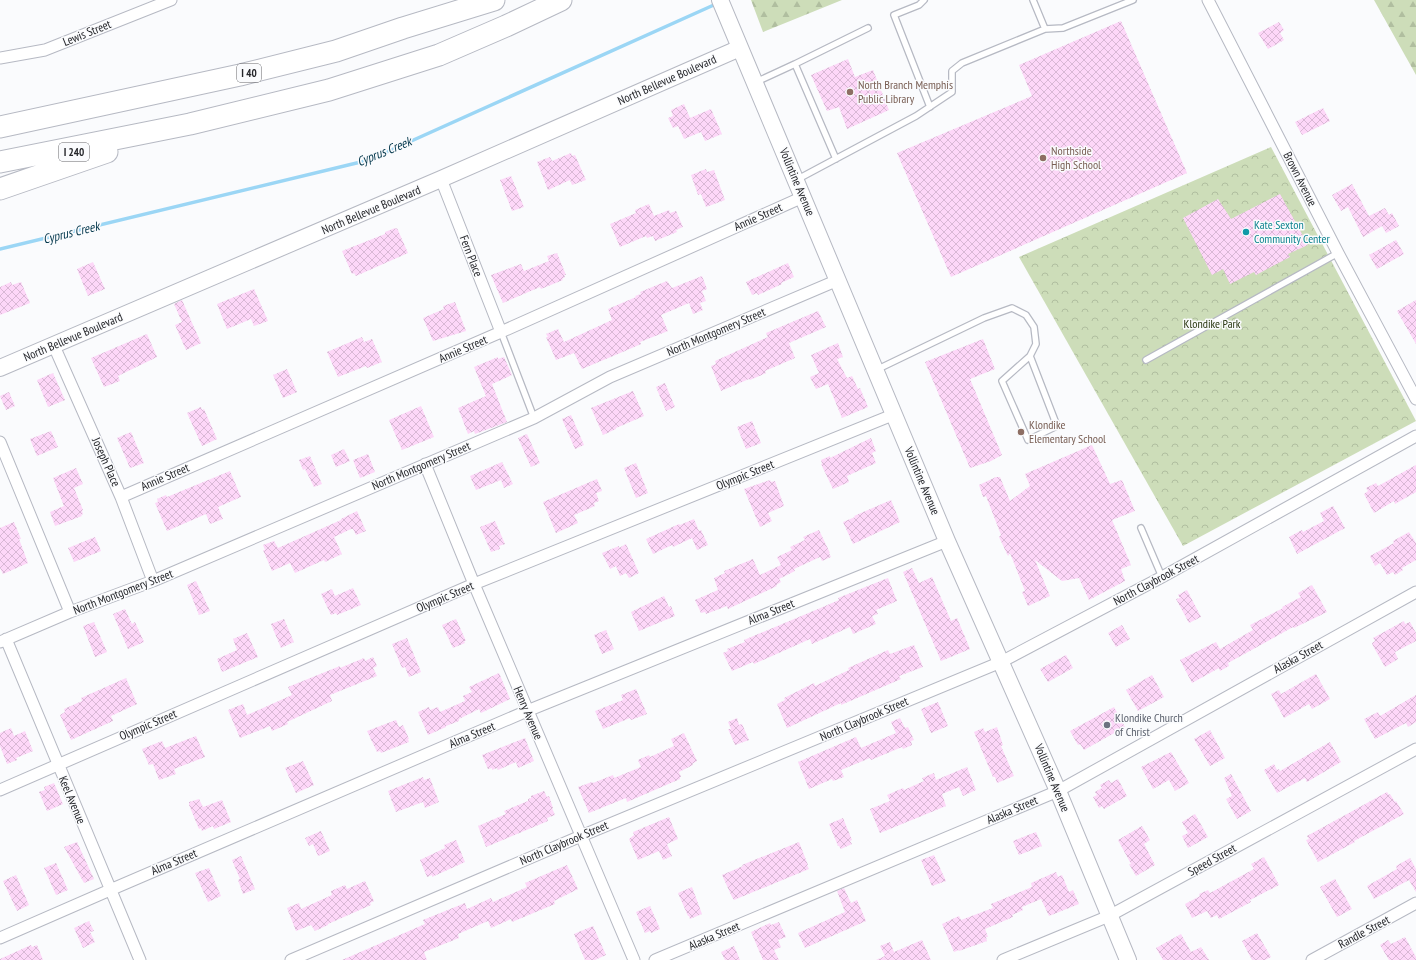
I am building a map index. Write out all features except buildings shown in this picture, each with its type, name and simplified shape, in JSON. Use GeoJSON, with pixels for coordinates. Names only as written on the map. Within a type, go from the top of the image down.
{"type":"FeatureCollection","features":[{"type":"Feature","properties":{"kind":"highway","name":"I 40"},"geometry":{"type":"LineString","coordinates":[[0,127],[240,75],[336,51],[403,28],[494,0]]}},
{"type":"Feature","properties":{"kind":"highway"},"geometry":{"type":"LineString","coordinates":[[0,162],[190,124],[329,90],[439,55],[561,0]]}},
{"type":"Feature","properties":{"kind":"highway"},"geometry":{"type":"LineString","coordinates":[[0,189],[190,124]]}},
{"type":"Feature","properties":{"kind":"highway","name":"I 240"},"geometry":{"type":"LineString","coordinates":[[0,172],[148,133]]}},
{"type":"Feature","properties":{"kind":"street","name":"Lewis Street"},"geometry":{"type":"LineString","coordinates":[[0,58],[45,50],[171,0]]}},
{"type":"Feature","properties":{"kind":"street","name":"Vollintine Avenue"},"geometry":{"type":"LineString","coordinates":[[720,0],[947,541],[1058,791],[1128,960]]}},
{"type":"Feature","properties":{"kind":"street","name":"Brown Avenue"},"geometry":{"type":"LineString","coordinates":[[1208,0],[1338,253],[1416,399]]}},
{"type":"Feature","properties":{"kind":"street","name":"North Bellevue Boulevard"},"geometry":{"type":"LineString","coordinates":[[0,368],[441,179],[740,48]]}},
{"type":"Feature","properties":{"kind":"street","name":"Fern Place"},"geometry":{"type":"LineString","coordinates":[[441,179],[501,332]]}},
{"type":"Feature","properties":{"kind":"street","name":"Annie Street"},"geometry":{"type":"LineString","coordinates":[[121,497],[501,332],[802,197]]}},
{"type":"Feature","properties":{"kind":"street","name":"North Montgomery Street"},"geometry":{"type":"LineString","coordinates":[[3,641],[70,612],[153,581],[534,418],[610,377],[838,280]]}},
{"type":"Feature","properties":{"kind":"street","name":"Joseph Place"},"geometry":{"type":"LineString","coordinates":[[54,346],[121,497],[153,581]]}},
{"type":"Feature","properties":{"kind":"street","name":"Olympic Street"},"geometry":{"type":"LineString","coordinates":[[0,790],[474,584],[895,414]]}},
{"type":"Feature","properties":{"kind":"street","name":"North Claybrook Street"},"geometry":{"type":"LineString","coordinates":[[291,960],[581,836],[1001,662],[1162,577],[1416,436]]}},
{"type":"Feature","properties":{"kind":"street"},"geometry":{"type":"LineString","coordinates":[[0,442],[70,612]]}},
{"type":"Feature","properties":{"kind":"street","name":"Henry Avenue"},"geometry":{"type":"LineString","coordinates":[[425,464],[527,711],[634,960]]}},
{"type":"Feature","properties":{"kind":"street","name":"Alma Street"},"geometry":{"type":"LineString","coordinates":[[0,938],[527,711],[947,541]]}},
{"type":"Feature","properties":{"kind":"street","name":"Alaska Street"},"geometry":{"type":"LineString","coordinates":[[656,960],[1058,791],[1416,592]]}},
{"type":"Feature","properties":{"kind":"street","name":"Keel Avenue"},"geometry":{"type":"LineString","coordinates":[[3,641],[140,960]]}},
{"type":"Feature","properties":{"kind":"street","name":"Speed Street"},"geometry":{"type":"LineString","coordinates":[[1003,960],[1109,916],[1416,749]]}},
{"type":"Feature","properties":{"kind":"street","name":"Randle Street"},"geometry":{"type":"LineString","coordinates":[[1312,960],[1416,903]]}},
{"type":"Feature","properties":{"kind":"lane"},"geometry":{"type":"LineString","coordinates":[[924,0],[919,5],[894,15],[930,107]]}},
{"type":"Feature","properties":{"kind":"lane"},"geometry":{"type":"LineString","coordinates":[[1033,0],[1045,30]]}},
{"type":"Feature","properties":{"kind":"lane"},"geometry":{"type":"LineString","coordinates":[[796,180],[916,116],[952,92],[952,71],[962,63],[1045,30],[1063,28],[1133,0]]}},
{"type":"Feature","properties":{"kind":"lane"},"geometry":{"type":"LineString","coordinates":[[755,83],[868,28]]}},
{"type":"Feature","properties":{"kind":"lane"},"geometry":{"type":"LineString","coordinates":[[795,64],[836,158]]}},
{"type":"Feature","properties":{"kind":"lane"},"geometry":{"type":"LineString","coordinates":[[1146,360],[1338,253]]}},
{"type":"Feature","properties":{"kind":"lane"},"geometry":{"type":"LineString","coordinates":[[876,370],[984,318],[1012,308],[1026,315],[1034,327],[1036,344],[1030,356],[1002,381],[1028,440],[1057,426],[1030,356]]}},
{"type":"Feature","properties":{"kind":"lane"},"geometry":{"type":"LineString","coordinates":[[501,332],[534,418]]}},
{"type":"Feature","properties":{"kind":"lane"},"geometry":{"type":"LineString","coordinates":[[1141,528],[1162,577]]}},
{"type":"Feature","properties":{"kind":"green space"},"geometry":{"type":"Polygon","coordinates":[[[751,0],[842,0],[763,32],[751,0]]]}},
{"type":"Feature","properties":{"kind":"green space"},"geometry":{"type":"Polygon","coordinates":[[[1374,0],[1416,0],[1416,75],[1374,0]]]}},
{"type":"Feature","properties":{"kind":"green space","name":"Klondike Park"},"geometry":{"type":"Polygon","coordinates":[[[1271,147],[1416,421],[1183,546],[1019,257],[1271,147]]]}},
{"type":"Feature","properties":{"kind":"waterway","name":"Cyprus Creek"},"geometry":{"type":"LineString","coordinates":[[0,249],[369,160],[716,4]]}},
{"type":"Feature","properties":{"kind":"place","name":"North Branch Memphis Public Library"},"geometry":{"type":"Point","coordinates":[850,92]}},
{"type":"Feature","properties":{"kind":"place","name":"Northside High School"},"geometry":{"type":"Point","coordinates":[1043,158]}},
{"type":"Feature","properties":{"kind":"place","name":"Kate Sexton Community Center"},"geometry":{"type":"Point","coordinates":[1246,232]}},
{"type":"Feature","properties":{"kind":"place","name":"Klondike Elementary School"},"geometry":{"type":"Point","coordinates":[1021,432]}},
{"type":"Feature","properties":{"kind":"place","name":"Klondike Church of Christ"},"geometry":{"type":"Point","coordinates":[1107,725]}}]}
